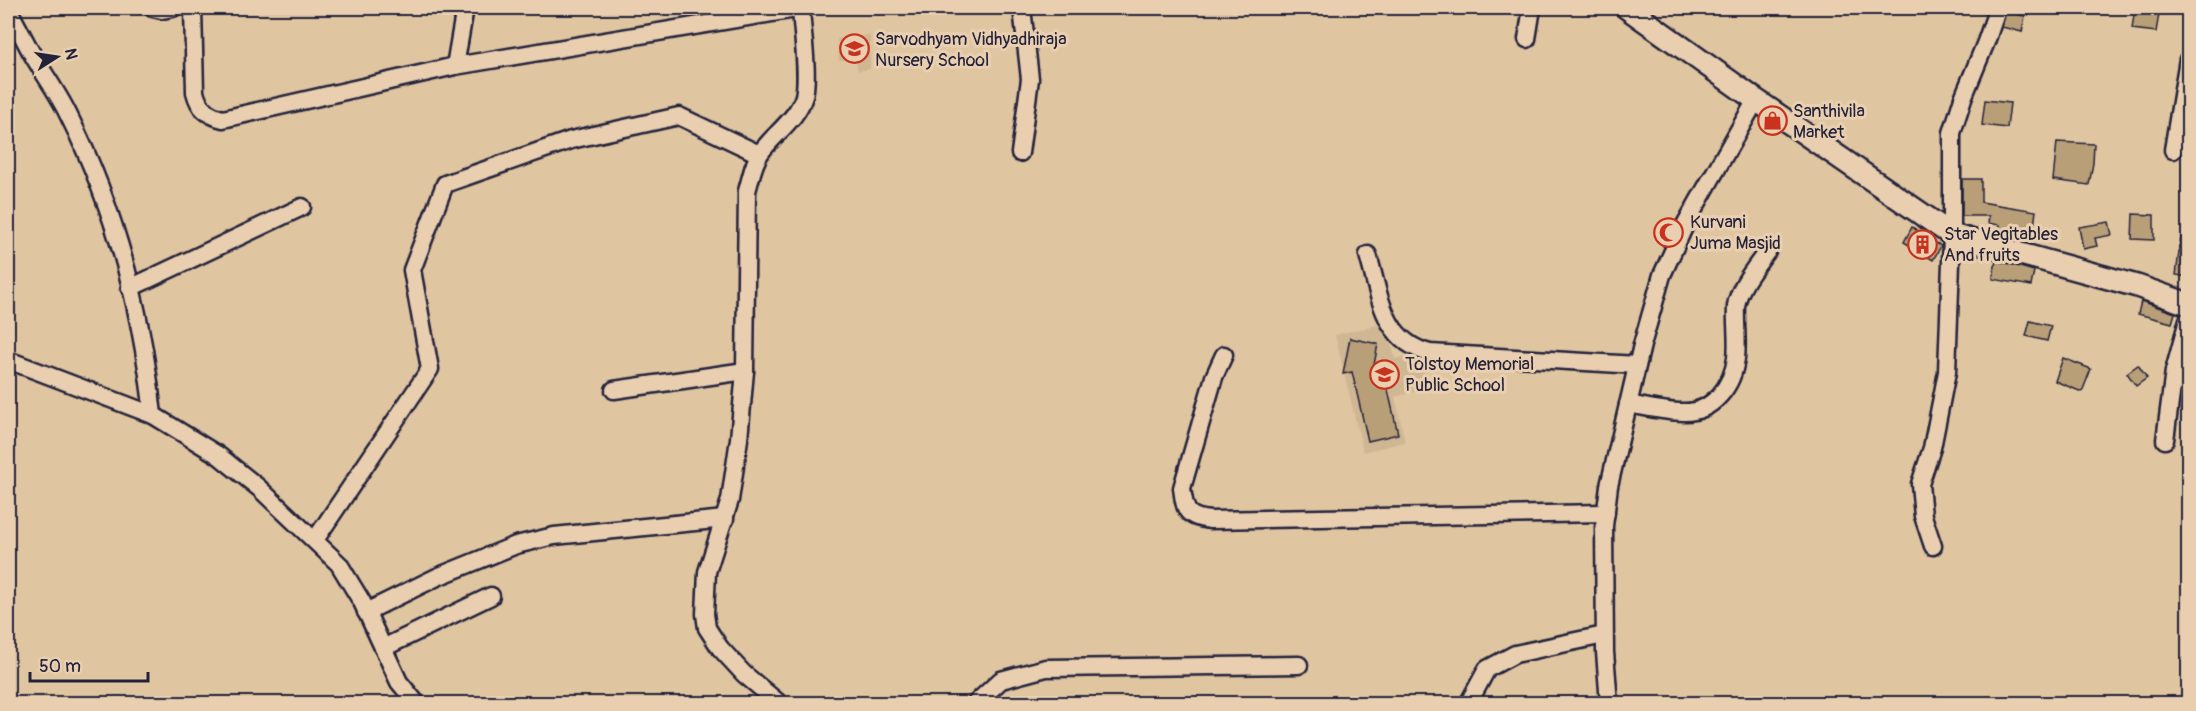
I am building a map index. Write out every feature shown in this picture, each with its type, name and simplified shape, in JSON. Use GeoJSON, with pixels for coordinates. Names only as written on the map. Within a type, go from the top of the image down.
{"type":"FeatureCollection","features":[{"type":"Feature","properties":{"kind":"street"},"geometry":{"type":"LineString","coordinates":[[8,8],[31,52],[68,113],[116,228],[149,379],[153,415]]}},
{"type":"Feature","properties":{"kind":"street"},"geometry":{"type":"LineString","coordinates":[[153,8],[162,10],[173,8]]}},
{"type":"Feature","properties":{"kind":"street"},"geometry":{"type":"LineString","coordinates":[[193,8],[195,92],[198,104],[209,115],[223,119],[455,66],[801,8],[804,97],[797,110],[759,154],[747,191],[745,371],[739,439],[730,500],[707,572],[704,593],[707,628],[720,648],[780,704]]}},
{"type":"Feature","properties":{"kind":"street"},"geometry":{"type":"LineString","coordinates":[[455,66],[465,8]]}},
{"type":"Feature","properties":{"kind":"street"},"geometry":{"type":"LineString","coordinates":[[1020,153],[1030,79],[1022,8]]}},
{"type":"Feature","properties":{"kind":"street"},"geometry":{"type":"LineString","coordinates":[[1527,39],[1532,8]]}},
{"type":"Feature","properties":{"kind":"street"},"geometry":{"type":"LineString","coordinates":[[1627,8],[1952,235],[2137,286],[2188,304]]}},
{"type":"Feature","properties":{"kind":"street"},"geometry":{"type":"LineString","coordinates":[[1933,546],[1923,516],[1920,484],[1932,448],[1947,372],[1952,235],[1952,133],[1995,16],[1994,8]]}},
{"type":"Feature","properties":{"kind":"street"},"geometry":{"type":"LineString","coordinates":[[2173,150],[2188,58]]}},
{"type":"Feature","properties":{"kind":"street"},"geometry":{"type":"LineString","coordinates":[[1609,704],[1604,635],[1604,536],[1609,486],[1637,365],[1662,275],[1686,223],[1756,100]]}},
{"type":"Feature","properties":{"kind":"street"},"geometry":{"type":"LineString","coordinates":[[315,540],[430,369],[412,270],[445,184],[571,140],[679,117],[759,154]]}},
{"type":"Feature","properties":{"kind":"street"},"geometry":{"type":"LineString","coordinates":[[130,288],[302,207]]}},
{"type":"Feature","properties":{"kind":"street"},"geometry":{"type":"LineString","coordinates":[[1628,404],[1686,412],[1704,407],[1720,397],[1729,383],[1736,359],[1737,305],[1742,289],[1767,250]]}},
{"type":"Feature","properties":{"kind":"street"},"geometry":{"type":"LineString","coordinates":[[1368,255],[1385,313],[1392,328],[1414,348],[1430,352],[1637,365]]}},
{"type":"Feature","properties":{"kind":"street"},"geometry":{"type":"LineString","coordinates":[[2165,441],[2174,371],[2188,320]]}},
{"type":"Feature","properties":{"kind":"street"},"geometry":{"type":"LineString","coordinates":[[1224,355],[1214,378],[1182,488],[1187,512],[1196,518],[1222,520],[1606,513]]}},
{"type":"Feature","properties":{"kind":"street"},"geometry":{"type":"LineString","coordinates":[[8,360],[153,415],[218,455],[259,488],[339,564],[366,612],[399,682],[417,704]]}},
{"type":"Feature","properties":{"kind":"street"},"geometry":{"type":"LineString","coordinates":[[614,390],[745,371]]}},
{"type":"Feature","properties":{"kind":"street"},"geometry":{"type":"LineString","coordinates":[[366,612],[437,577],[516,545],[554,536],[724,519]]}},
{"type":"Feature","properties":{"kind":"street"},"geometry":{"type":"LineString","coordinates":[[382,648],[491,596]]}},
{"type":"Feature","properties":{"kind":"street"},"geometry":{"type":"LineString","coordinates":[[1468,704],[1487,669],[1515,654],[1604,635]]}},
{"type":"Feature","properties":{"kind":"street"},"geometry":{"type":"LineString","coordinates":[[975,704],[1001,680],[1046,668],[1299,665]]}},
{"type":"Feature","properties":{"kind":"shaded area","name":"Sarvodhyam Vidhyadhiraja Nursery School"},"geometry":{"type":"Polygon","coordinates":[[[870,35],[870,69],[858,71],[855,58],[839,61],[837,39],[870,35]]]}},
{"type":"Feature","properties":{"kind":"shaded area","name":"Tolstoy Memorial Public School"},"geometry":{"type":"Polygon","coordinates":[[[1386,323],[1395,359],[1420,353],[1429,388],[1395,397],[1405,442],[1363,452],[1335,335],[1386,323]]]}},
{"type":"Feature","properties":{"kind":"building"},"geometry":{"type":"Polygon","coordinates":[[[2135,8],[2160,8],[2156,32],[2132,29],[2135,8]]]}},
{"type":"Feature","properties":{"kind":"building"},"geometry":{"type":"Polygon","coordinates":[[[2005,12],[2025,16],[2022,32],[2002,27],[2005,12]]]}},
{"type":"Feature","properties":{"kind":"building"},"geometry":{"type":"Polygon","coordinates":[[[1985,100],[2010,103],[2007,128],[1982,125],[1985,100]]]}},
{"type":"Feature","properties":{"kind":"building"},"geometry":{"type":"Polygon","coordinates":[[[2057,142],[2094,144],[2089,185],[2053,180],[2057,142]]]}},
{"type":"Feature","properties":{"kind":"building"},"geometry":{"type":"Polygon","coordinates":[[[1962,179],[1981,179],[1981,202],[2036,211],[2033,233],[2022,231],[2021,238],[1999,234],[2000,225],[1988,223],[1989,216],[1962,216],[1962,179]]]}},
{"type":"Feature","properties":{"kind":"building"},"geometry":{"type":"Polygon","coordinates":[[[2133,214],[2154,215],[2154,240],[2132,239],[2133,214]]]}},
{"type":"Feature","properties":{"kind":"building"},"geometry":{"type":"Polygon","coordinates":[[[1675,221],[1664,246],[1663,246],[1662,223],[1675,221]]]}},
{"type":"Feature","properties":{"kind":"building"},"geometry":{"type":"Polygon","coordinates":[[[2109,222],[2112,235],[2095,238],[2097,246],[2083,249],[2079,227],[2109,222]]]}},
{"type":"Feature","properties":{"kind":"building","name":"Star Vegitables And fruits"},"geometry":{"type":"Polygon","coordinates":[[[1912,227],[1941,246],[1933,260],[1904,242],[1912,227]]]}},
{"type":"Feature","properties":{"kind":"building"},"geometry":{"type":"Polygon","coordinates":[[[2181,237],[2188,237],[2188,277],[2176,275],[2181,237]]]}},
{"type":"Feature","properties":{"kind":"building"},"geometry":{"type":"Polygon","coordinates":[[[1996,260],[2034,271],[2031,286],[1993,279],[1996,260]]]}},
{"type":"Feature","properties":{"kind":"building"},"geometry":{"type":"Polygon","coordinates":[[[2141,301],[2175,313],[2172,323],[2138,314],[2141,301]]]}},
{"type":"Feature","properties":{"kind":"building"},"geometry":{"type":"Polygon","coordinates":[[[2030,321],[2051,326],[2047,341],[2026,336],[2030,321]]]}},
{"type":"Feature","properties":{"kind":"building"},"geometry":{"type":"Polygon","coordinates":[[[1350,338],[1378,344],[1373,370],[1383,368],[1398,434],[1368,441],[1352,372],[1343,374],[1350,338]]]}},
{"type":"Feature","properties":{"kind":"building"},"geometry":{"type":"Polygon","coordinates":[[[2063,358],[2091,369],[2082,392],[2055,381],[2063,358]]]}},
{"type":"Feature","properties":{"kind":"building"},"geometry":{"type":"Polygon","coordinates":[[[2138,365],[2147,378],[2136,386],[2127,373],[2138,365]]]}},
{"type":"Feature","properties":{"kind":"place","name":"Sarvodhyam Vidhyadhiraja Nursery School"},"geometry":{"type":"Point","coordinates":[854,49]}},
{"type":"Feature","properties":{"kind":"place","name":"Santhivila Market"},"geometry":{"type":"Point","coordinates":[1772,121]}},
{"type":"Feature","properties":{"kind":"place","name":"Kurvani Juma Masjid"},"geometry":{"type":"Point","coordinates":[1669,232]}},
{"type":"Feature","properties":{"kind":"place","name":"Star Vegitables And fruits"},"geometry":{"type":"Point","coordinates":[1923,244]}},
{"type":"Feature","properties":{"kind":"place","name":"Tolstoy Memorial Public School"},"geometry":{"type":"Point","coordinates":[1384,374]}}]}
